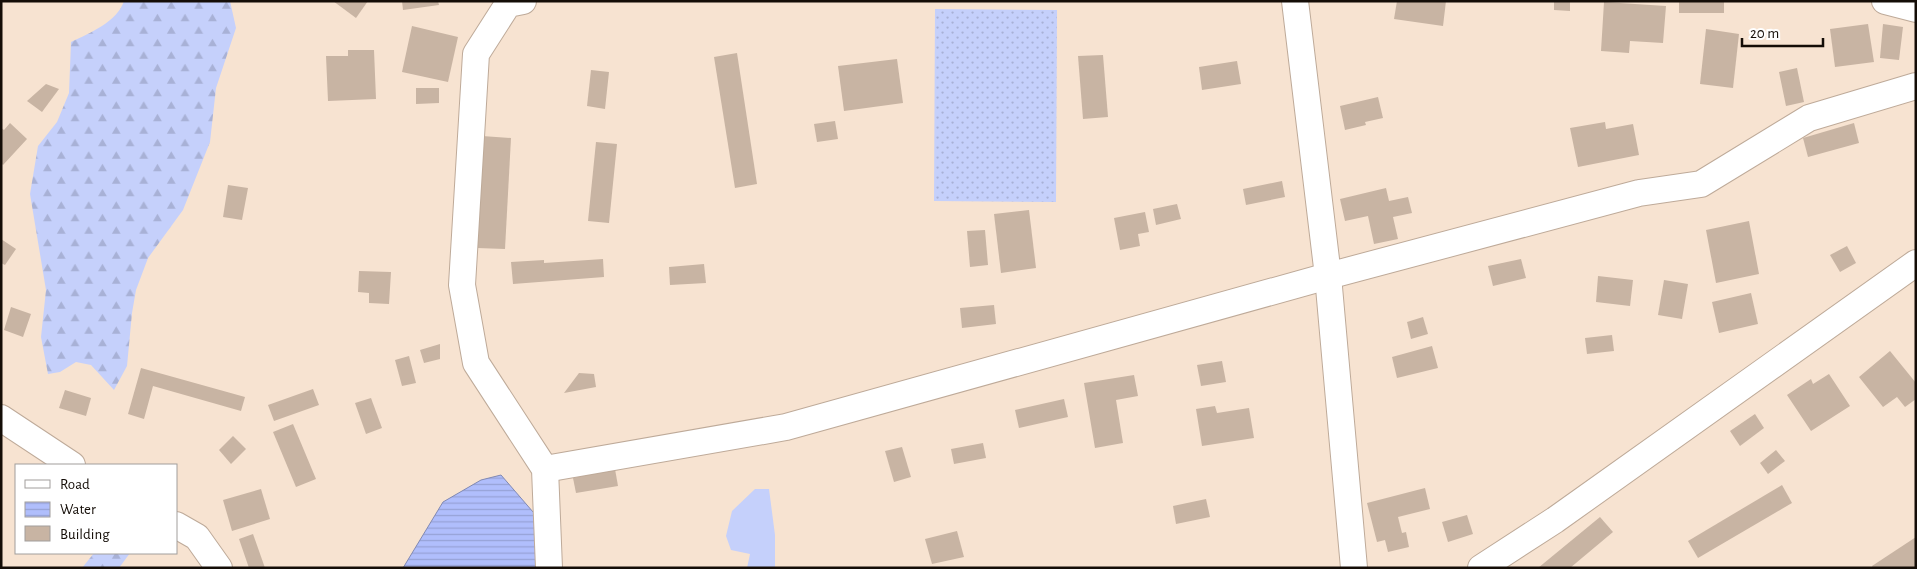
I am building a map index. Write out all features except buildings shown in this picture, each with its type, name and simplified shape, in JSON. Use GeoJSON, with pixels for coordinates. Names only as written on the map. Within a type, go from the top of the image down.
{"type":"FeatureCollection","features":[{"type":"Feature","properties":{"kind":"street"},"geometry":{"type":"LineString","coordinates":[[523,1],[508,4],[476,54],[462,285],[476,363],[545,469],[549,568]]}},
{"type":"Feature","properties":{"kind":"street"},"geometry":{"type":"LineString","coordinates":[[1295,1],[1328,276],[1354,568]]}},
{"type":"Feature","properties":{"kind":"street"},"geometry":{"type":"LineString","coordinates":[[1885,1],[1916,9]]}},
{"type":"Feature","properties":{"kind":"street"},"geometry":{"type":"LineString","coordinates":[[545,469],[786,427],[1328,276],[1638,194],[1701,184],[1809,118],[1916,86]]}},
{"type":"Feature","properties":{"kind":"street"},"geometry":{"type":"LineString","coordinates":[[1481,568],[1556,520],[1916,263]]}},
{"type":"Feature","properties":{"kind":"street"},"geometry":{"type":"LineString","coordinates":[[1,418],[70,464]]}},
{"type":"Feature","properties":{"kind":"street"},"geometry":{"type":"LineString","coordinates":[[178,527],[197,537],[218,568]]}},
{"type":"Feature","properties":{"kind":"green space"},"geometry":{"type":"Polygon","coordinates":[[[124,1],[230,1],[236,28],[216,88],[210,142],[183,210],[148,258],[136,290],[127,366],[114,390],[91,365],[76,362],[60,372],[48,374],[41,337],[46,290],[30,194],[38,146],[57,122],[69,93],[71,42],[109,21],[124,1]]]}},
{"type":"Feature","properties":{"kind":"green space"},"geometry":{"type":"Polygon","coordinates":[[[935,9],[1057,10],[1056,202],[934,201],[935,9]]]}},
{"type":"Feature","properties":{"kind":"green space"},"geometry":{"type":"Polygon","coordinates":[[[755,489],[769,489],[775,535],[775,568],[747,568],[750,554],[731,550],[726,536],[732,511],[755,489]]]}},
{"type":"Feature","properties":{"kind":"green space"},"geometry":{"type":"Polygon","coordinates":[[[93,554],[129,554],[119,568],[82,568],[93,554]]]}},
{"type":"Feature","properties":{"kind":"water"},"geometry":{"type":"Polygon","coordinates":[[[501,475],[540,520],[548,568],[403,568],[443,502],[481,480],[501,475]]]}}]}
